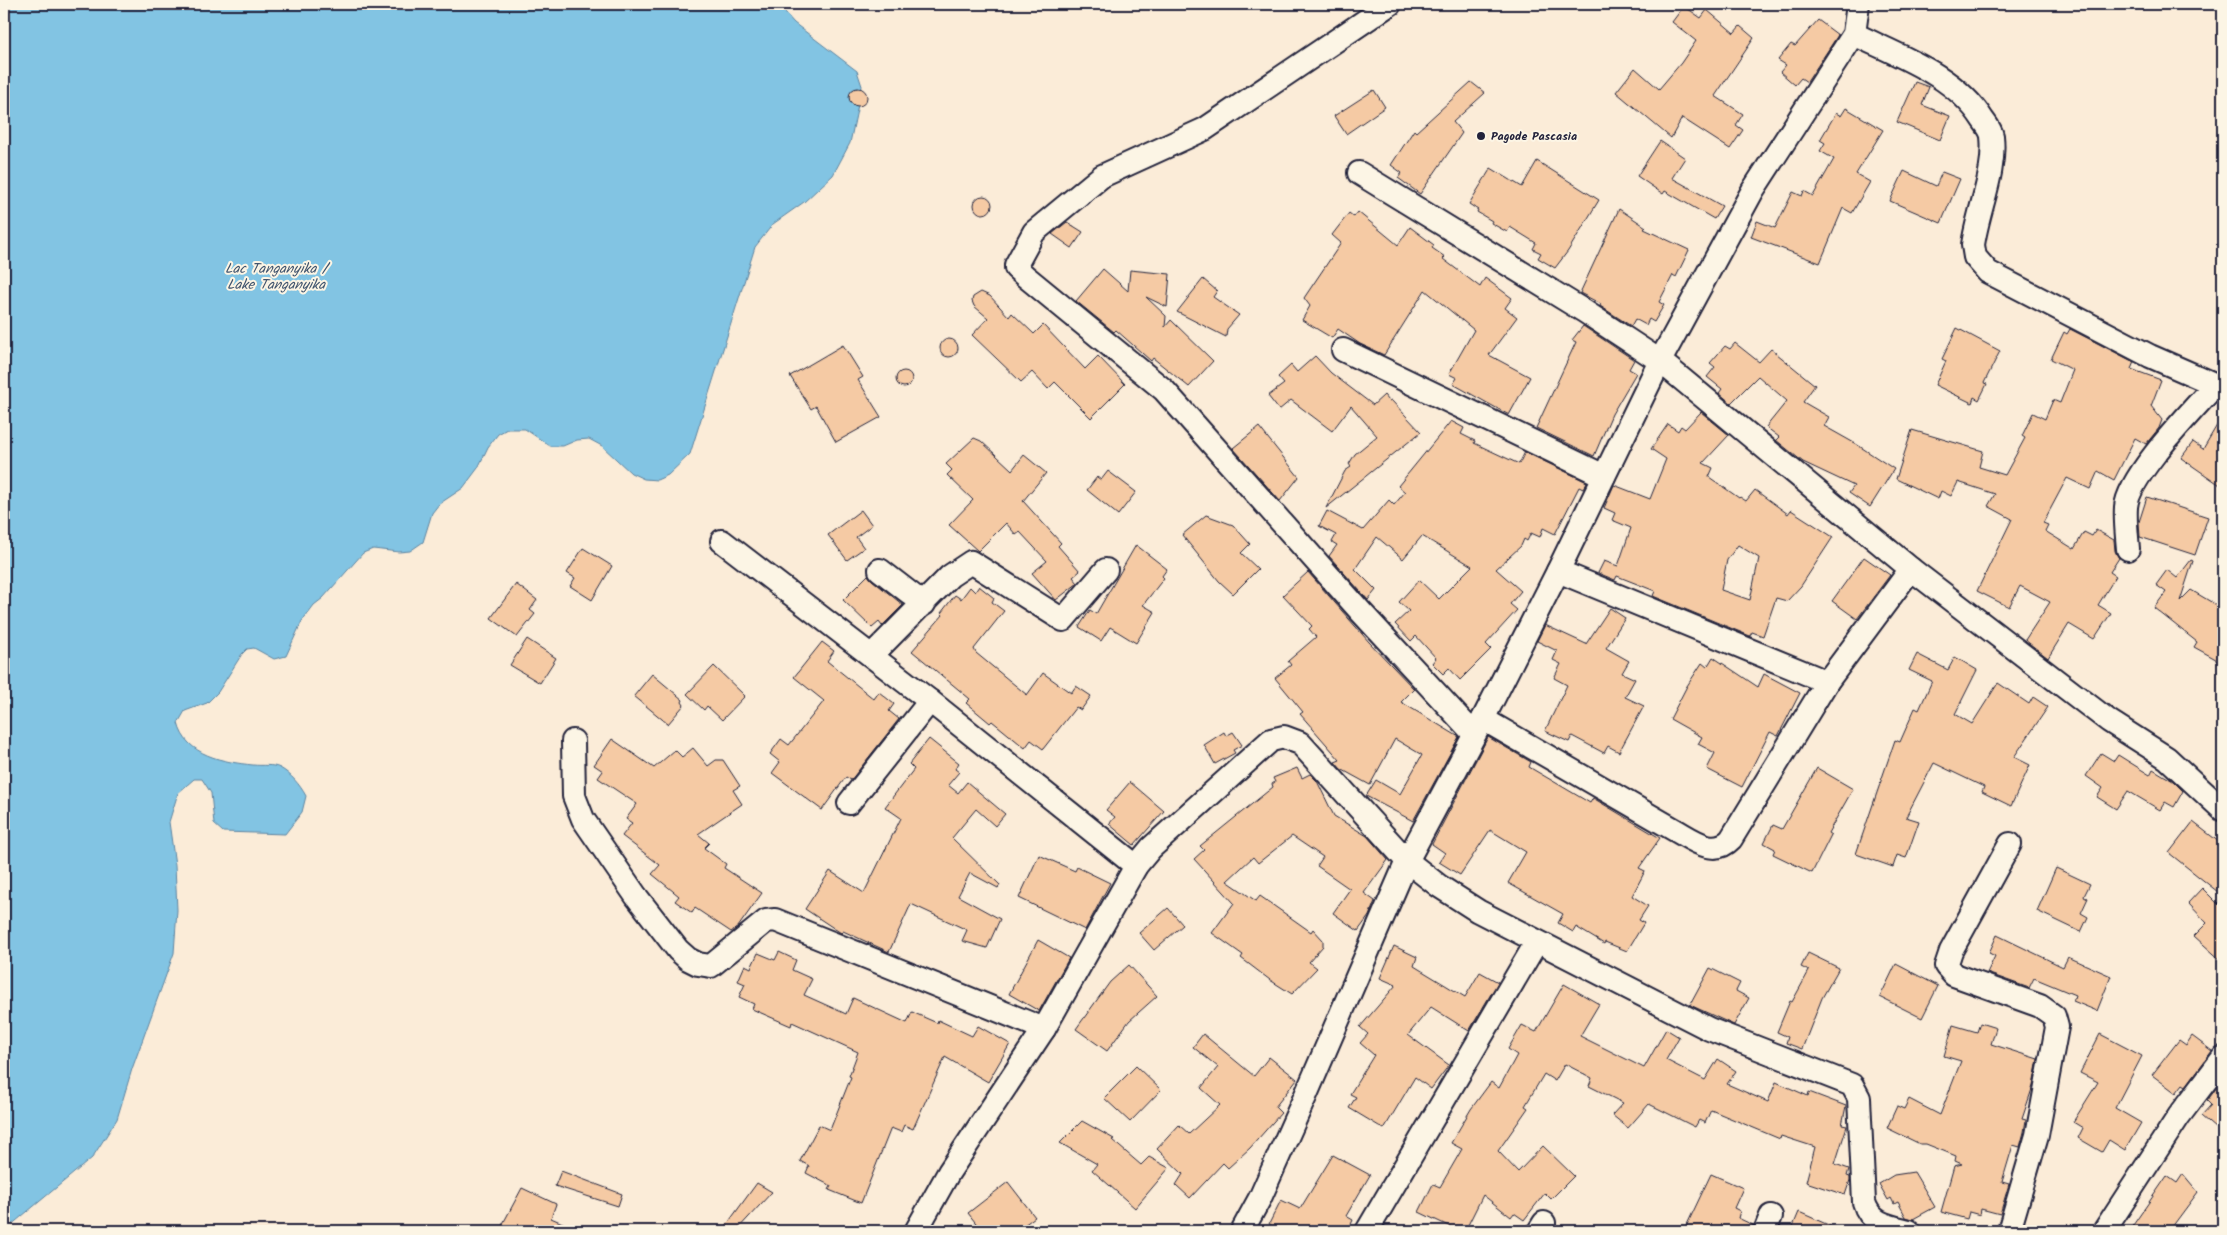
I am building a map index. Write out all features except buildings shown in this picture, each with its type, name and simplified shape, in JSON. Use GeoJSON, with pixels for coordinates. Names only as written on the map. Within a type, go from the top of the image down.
{"type":"FeatureCollection","features":[{"type":"Feature","properties":{"kind":"street"},"geometry":{"type":"LineString","coordinates":[[1390,4],[1205,129],[1102,176],[1034,232],[1016,268],[1164,390],[1362,614],[1478,727],[1702,845],[1715,848],[1721,847],[1731,839],[1827,682],[1911,570]]}},
{"type":"Feature","properties":{"kind":"street"},"geometry":{"type":"LineString","coordinates":[[1242,1231],[1260,1198],[1408,861],[1558,571],[1660,361],[1752,190],[1854,34],[1858,4]]}},
{"type":"Feature","properties":{"kind":"street"},"geometry":{"type":"LineString","coordinates":[[1854,34],[1915,63],[1943,80],[1973,104],[1992,134],[1991,167],[1975,230],[1973,246],[1975,257],[1988,272],[2150,356],[2219,386],[2152,458],[2133,488],[2126,506],[2128,549]]}},
{"type":"Feature","properties":{"kind":"street"},"geometry":{"type":"LineString","coordinates":[[1359,174],[1584,311],[1660,361],[1911,570],[2103,716],[2167,758],[2223,810]]}},
{"type":"Feature","properties":{"kind":"street"},"geometry":{"type":"LineString","coordinates":[[1343,350],[1604,476]]}},
{"type":"Feature","properties":{"kind":"street"},"geometry":{"type":"LineString","coordinates":[[722,541],[872,655],[1136,866]]}},
{"type":"Feature","properties":{"kind":"street"},"geometry":{"type":"LineString","coordinates":[[872,655],[950,576],[971,562],[1063,620],[1106,570]]}},
{"type":"Feature","properties":{"kind":"street"},"geometry":{"type":"LineString","coordinates":[[880,570],[924,604]]}},
{"type":"Feature","properties":{"kind":"street"},"geometry":{"type":"LineString","coordinates":[[1558,571],[1827,682]]}},
{"type":"Feature","properties":{"kind":"street"},"geometry":{"type":"LineString","coordinates":[[849,804],[930,701]]}},
{"type":"Feature","properties":{"kind":"street"},"geometry":{"type":"LineString","coordinates":[[916,1231],[949,1172],[1044,1029],[1136,866],[1151,848],[1271,740],[1284,737],[1300,743],[1408,861],[1438,886],[1478,911],[1536,943],[1709,1029],[1852,1085],[1858,1098],[1866,1210],[1870,1216],[1881,1224],[1909,1231]]}},
{"type":"Feature","properties":{"kind":"street"},"geometry":{"type":"LineString","coordinates":[[573,741],[574,796],[583,819],[636,896],[678,950],[688,959],[698,964],[711,966],[766,921],[775,920],[1044,1029]]}},
{"type":"Feature","properties":{"kind":"street"},"geometry":{"type":"LineString","coordinates":[[2009,1231],[2037,1135],[2056,1026],[2054,1016],[2040,1006],[1954,975],[1946,966],[1951,951],[2010,844]]}},
{"type":"Feature","properties":{"kind":"street"},"geometry":{"type":"LineString","coordinates":[[1367,1231],[1536,943]]}},
{"type":"Feature","properties":{"kind":"street"},"geometry":{"type":"LineString","coordinates":[[2104,1231],[2179,1116],[2223,1058]]}},
{"type":"Feature","properties":{"kind":"water","name":"Lac Tanganyika / Lake Tanganyika"},"geometry":{"type":"Polygon","coordinates":[[[4,4],[777,4],[794,23],[857,71],[862,86],[850,143],[833,175],[804,202],[773,224],[755,247],[690,454],[668,475],[657,480],[644,479],[631,473],[602,446],[589,439],[577,440],[563,446],[550,446],[525,429],[507,429],[498,434],[488,447],[478,468],[463,488],[439,504],[432,513],[423,542],[410,551],[399,552],[373,549],[363,553],[323,598],[314,605],[302,621],[286,656],[274,659],[254,648],[247,649],[218,692],[207,703],[185,711],[178,723],[182,734],[189,743],[198,750],[219,759],[242,764],[280,768],[295,780],[306,796],[302,812],[285,834],[223,832],[214,824],[211,793],[202,779],[194,779],[178,793],[169,822],[175,865],[177,910],[174,953],[132,1069],[117,1119],[92,1158],[4,1231],[4,4]]]}},
{"type":"Feature","properties":{"kind":"place","name":"Pagode Pascasia"},"geometry":{"type":"Point","coordinates":[1481,136]}}]}
